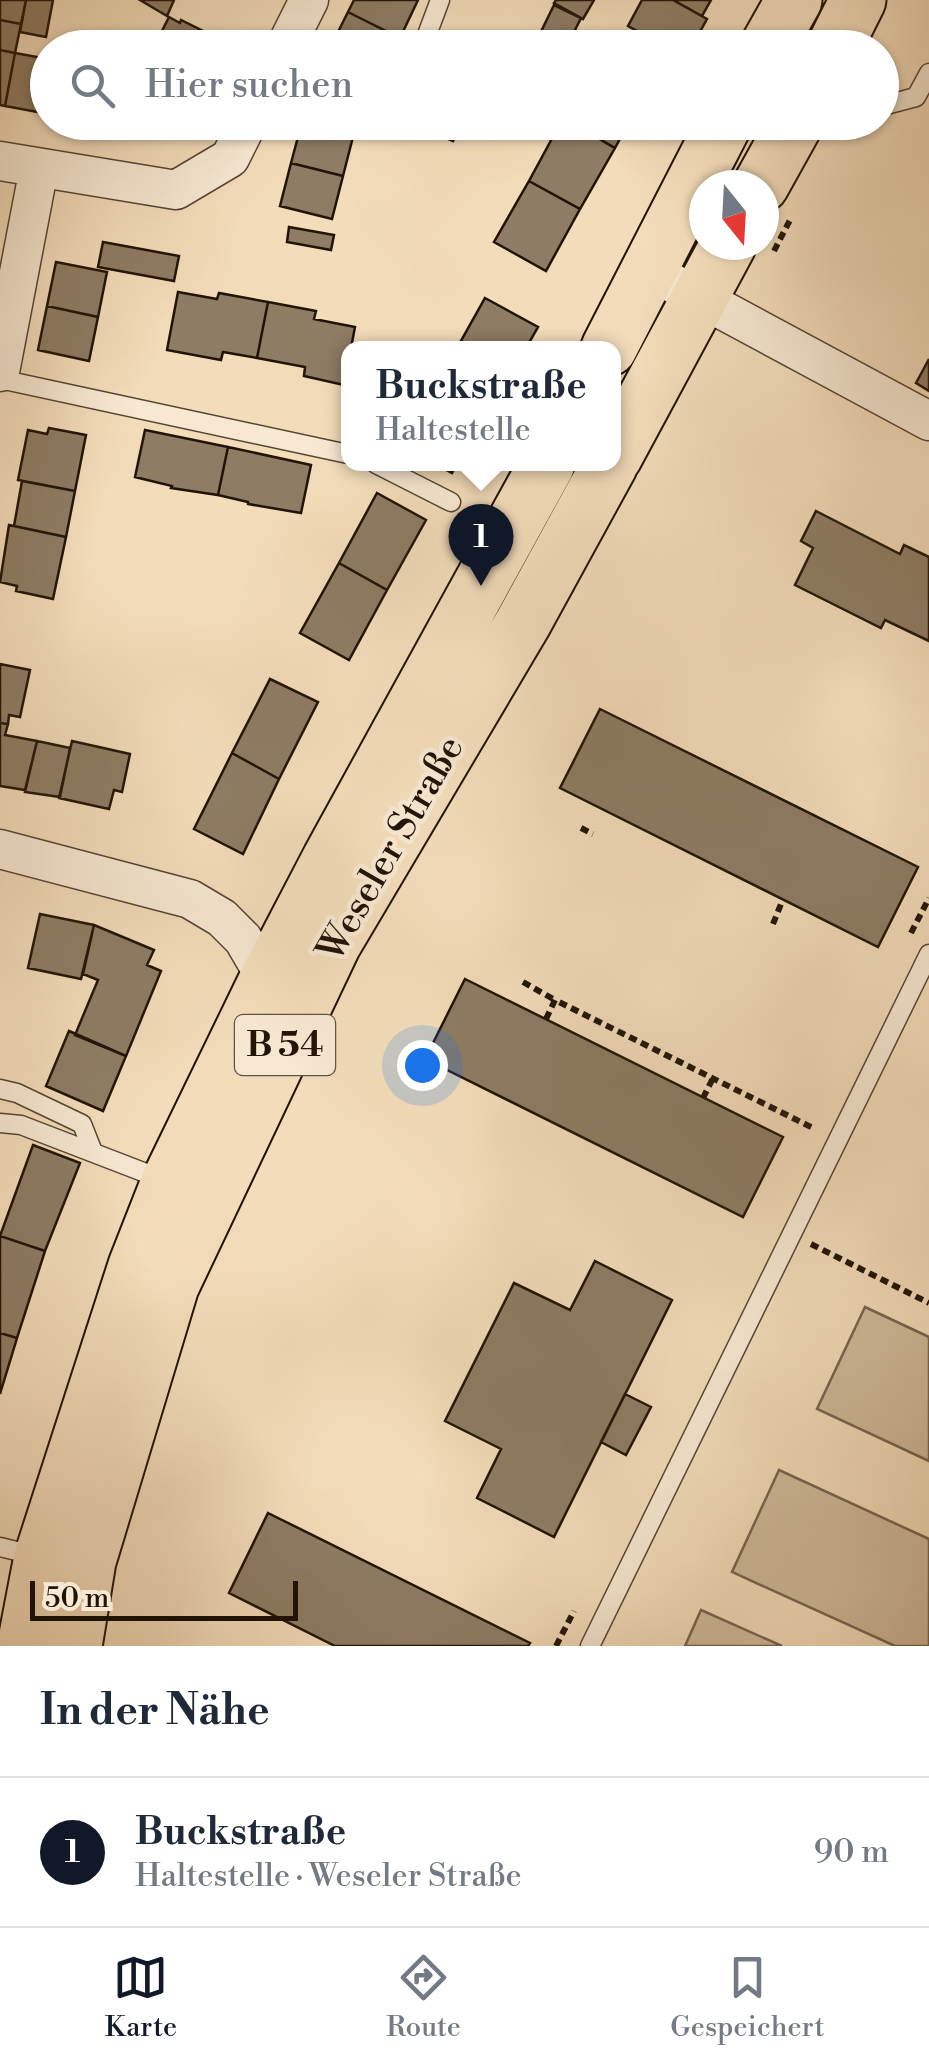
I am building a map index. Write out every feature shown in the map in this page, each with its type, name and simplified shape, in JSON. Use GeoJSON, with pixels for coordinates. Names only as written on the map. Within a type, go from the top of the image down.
{"type":"FeatureCollection","features":[{"type":"Feature","properties":{"kind":"main road"},"geometry":{"type":"LineString","coordinates":[[778,30],[794,0]]}},
{"type":"Feature","properties":{"kind":"main road"},"geometry":{"type":"LineString","coordinates":[[843,30],[858,0]]}},
{"type":"Feature","properties":{"kind":"main road"},"geometry":{"type":"LineString","coordinates":[[613,341],[717,140]]}},
{"type":"Feature","properties":{"kind":"main road"},"geometry":{"type":"LineString","coordinates":[[781,194],[797,140]]}},
{"type":"Feature","properties":{"kind":"main road"},"geometry":{"type":"LineString","coordinates":[[621,446],[719,307],[726,260]]}},
{"type":"Feature","properties":{"kind":"main road","name":"Weseler Straße"},"geometry":{"type":"LineString","coordinates":[[25,1646],[21,1552],[255,959],[543,471]]}},
{"type":"Feature","properties":{"kind":"main road","name":"Weseler Straße"},"geometry":{"type":"LineString","coordinates":[[74,1646],[88,1561],[170,1286],[333,944],[522,623],[606,471]]}},
{"type":"Feature","properties":{"kind":"street"},"geometry":{"type":"LineString","coordinates":[[294,30],[308,0]]}},
{"type":"Feature","properties":{"kind":"street"},"geometry":{"type":"LineString","coordinates":[[0,161],[176,190],[230,158],[239,140]]}},
{"type":"Feature","properties":{"kind":"street"},"geometry":{"type":"LineString","coordinates":[[0,376],[39,168]]}},
{"type":"Feature","properties":{"kind":"street"},"geometry":{"type":"LineString","coordinates":[[650,271],[929,421]]}},
{"type":"Feature","properties":{"kind":"street"},"geometry":{"type":"LineString","coordinates":[[0,849],[190,899],[222,918],[255,959]]}},
{"type":"Feature","properties":{"kind":"lane"},"geometry":{"type":"LineString","coordinates":[[429,30],[440,0]]}},
{"type":"Feature","properties":{"kind":"lane"},"geometry":{"type":"LineString","coordinates":[[899,102],[916,97],[929,73]]}},
{"type":"Feature","properties":{"kind":"lane"},"geometry":{"type":"LineString","coordinates":[[0,376],[341,452]]}},
{"type":"Feature","properties":{"kind":"lane"},"geometry":{"type":"LineString","coordinates":[[390,471],[451,502]]}},
{"type":"Feature","properties":{"kind":"lane"},"geometry":{"type":"LineString","coordinates":[[590,1646],[929,954]]}},
{"type":"Feature","properties":{"kind":"lane"},"geometry":{"type":"LineString","coordinates":[[0,1089],[18,1093],[82,1124],[94,1152]]}},
{"type":"Feature","properties":{"kind":"lane"},"geometry":{"type":"LineString","coordinates":[[0,1124],[21,1125],[169,1182]]}},
{"type":"Feature","properties":{"kind":"path"},"geometry":{"type":"LineString","coordinates":[[719,307],[781,194]]}},
{"type":"Feature","properties":{"kind":"path"},"geometry":{"type":"LineString","coordinates":[[580,828],[592,834]]}},
{"type":"Feature","properties":{"kind":"path"},"geometry":{"type":"LineString","coordinates":[[773,924],[783,899]]}},
{"type":"Feature","properties":{"kind":"path"},"geometry":{"type":"LineString","coordinates":[[523,982],[816,1130]]}},
{"type":"Feature","properties":{"kind":"path"},"geometry":{"type":"LineString","coordinates":[[546,1019],[555,1000]]}},
{"type":"Feature","properties":{"kind":"path"},"geometry":{"type":"LineString","coordinates":[[704,1098],[712,1078]]}},
{"type":"Feature","properties":{"kind":"path"},"geometry":{"type":"LineString","coordinates":[[792,1235],[929,1303]]}},
{"type":"Feature","properties":{"kind":"shaded area"},"geometry":{"type":"Polygon","coordinates":[[[865,1307],[929,1337],[929,1461],[817,1409],[865,1307]]]}},
{"type":"Feature","properties":{"kind":"shaded area"},"geometry":{"type":"Polygon","coordinates":[[[779,1470],[929,1539],[929,1646],[895,1646],[732,1572],[779,1470]]]}},
{"type":"Feature","properties":{"kind":"shaded area"},"geometry":{"type":"Polygon","coordinates":[[[701,1610],[782,1646],[685,1646],[701,1610]]]}},
{"type":"Feature","properties":{"kind":"building"},"geometry":{"type":"Polygon","coordinates":[[[0,0],[26,0],[21,24],[0,20],[0,0]]]}},
{"type":"Feature","properties":{"kind":"building"},"geometry":{"type":"Polygon","coordinates":[[[26,0],[53,0],[47,30],[20,32],[26,0]]]}},
{"type":"Feature","properties":{"kind":"building"},"geometry":{"type":"Polygon","coordinates":[[[140,0],[174,0],[167,16],[140,0]]]}},
{"type":"Feature","properties":{"kind":"building"},"geometry":{"type":"Polygon","coordinates":[[[354,0],[418,0],[404,30],[384,30],[348,12],[354,0]]]}},
{"type":"Feature","properties":{"kind":"building"},"geometry":{"type":"Polygon","coordinates":[[[594,0],[583,19],[554,3],[594,0]]]}},
{"type":"Feature","properties":{"kind":"building"},"geometry":{"type":"Polygon","coordinates":[[[642,0],[673,0],[707,19],[701,30],[635,30],[628,26],[642,0]]]}},
{"type":"Feature","properties":{"kind":"building"},"geometry":{"type":"Polygon","coordinates":[[[673,0],[711,0],[702,16],[673,0]]]}},
{"type":"Feature","properties":{"kind":"building"},"geometry":{"type":"Polygon","coordinates":[[[554,5],[581,18],[575,30],[542,30],[554,5]]]}},
{"type":"Feature","properties":{"kind":"building"},"geometry":{"type":"Polygon","coordinates":[[[348,12],[384,30],[339,30],[348,12]]]}},
{"type":"Feature","properties":{"kind":"building"},"geometry":{"type":"Polygon","coordinates":[[[169,17],[201,30],[162,30],[169,17]]]}},
{"type":"Feature","properties":{"kind":"building"},"geometry":{"type":"Polygon","coordinates":[[[0,20],[21,24],[15,53],[0,50],[0,20]]]}},
{"type":"Feature","properties":{"kind":"building"},"geometry":{"type":"Polygon","coordinates":[[[0,50],[15,53],[5,106],[0,105],[0,50]]]}},
{"type":"Feature","properties":{"kind":"building"},"geometry":{"type":"Polygon","coordinates":[[[15,53],[30,56],[30,111],[5,106],[15,53]]]}},
{"type":"Feature","properties":{"kind":"building"},"geometry":{"type":"Polygon","coordinates":[[[297,140],[352,140],[343,176],[291,163],[297,140]]]}},
{"type":"Feature","properties":{"kind":"building"},"geometry":{"type":"Polygon","coordinates":[[[551,140],[601,140],[615,148],[580,209],[529,181],[551,140]]]}},
{"type":"Feature","properties":{"kind":"building"},"geometry":{"type":"Polygon","coordinates":[[[601,140],[619,140],[615,148],[601,140]]]}},
{"type":"Feature","properties":{"kind":"building"},"geometry":{"type":"Polygon","coordinates":[[[291,163],[343,176],[332,219],[280,206],[291,163]]]}},
{"type":"Feature","properties":{"kind":"building"},"geometry":{"type":"Polygon","coordinates":[[[529,181],[580,209],[546,271],[494,242],[529,181]]]}},
{"type":"Feature","properties":{"kind":"building"},"geometry":{"type":"Polygon","coordinates":[[[289,227],[334,235],[331,250],[287,242],[289,227]]]}},
{"type":"Feature","properties":{"kind":"building"},"geometry":{"type":"Polygon","coordinates":[[[103,242],[179,256],[174,281],[98,267],[103,242]]]}},
{"type":"Feature","properties":{"kind":"building"},"geometry":{"type":"Polygon","coordinates":[[[56,262],[107,272],[98,317],[47,306],[56,262]]]}},
{"type":"Feature","properties":{"kind":"building"},"geometry":{"type":"Polygon","coordinates":[[[178,292],[217,299],[219,293],[268,302],[257,358],[223,352],[221,360],[167,350],[178,292]]]}},
{"type":"Feature","properties":{"kind":"building"},"geometry":{"type":"Polygon","coordinates":[[[485,298],[538,327],[530,341],[461,341],[485,298]]]}},
{"type":"Feature","properties":{"kind":"building"},"geometry":{"type":"Polygon","coordinates":[[[268,302],[316,311],[314,319],[355,327],[352,341],[341,341],[341,384],[304,376],[305,367],[257,358],[268,302]]]}},
{"type":"Feature","properties":{"kind":"building"},"geometry":{"type":"Polygon","coordinates":[[[47,306],[98,317],[89,361],[38,350],[47,306]]]}},
{"type":"Feature","properties":{"kind":"building"},"geometry":{"type":"Polygon","coordinates":[[[929,359],[929,391],[916,383],[929,359]]]}},
{"type":"Feature","properties":{"kind":"building"},"geometry":{"type":"Polygon","coordinates":[[[49,428],[86,435],[75,491],[18,480],[28,430],[47,434],[49,428]]]}},
{"type":"Feature","properties":{"kind":"building"},"geometry":{"type":"Polygon","coordinates":[[[145,430],[228,447],[218,495],[171,488],[135,477],[145,430]]]}},
{"type":"Feature","properties":{"kind":"building"},"geometry":{"type":"Polygon","coordinates":[[[228,447],[311,465],[301,513],[218,495],[228,447]]]}},
{"type":"Feature","properties":{"kind":"building"},"geometry":{"type":"Polygon","coordinates":[[[22,481],[75,491],[66,537],[14,526],[22,481]]]}},
{"type":"Feature","properties":{"kind":"building"},"geometry":{"type":"Polygon","coordinates":[[[377,493],[426,520],[387,590],[339,563],[377,493]]]}},
{"type":"Feature","properties":{"kind":"building"},"geometry":{"type":"Polygon","coordinates":[[[816,511],[900,554],[904,545],[929,557],[929,641],[885,620],[881,628],[795,585],[813,548],[801,541],[816,511]]]}},
{"type":"Feature","properties":{"kind":"building"},"geometry":{"type":"Polygon","coordinates":[[[9,525],[66,537],[53,599],[16,591],[17,586],[0,582],[9,525]]]}},
{"type":"Feature","properties":{"kind":"building"},"geometry":{"type":"Polygon","coordinates":[[[339,563],[387,590],[349,660],[300,633],[339,563]]]}},
{"type":"Feature","properties":{"kind":"building"},"geometry":{"type":"Polygon","coordinates":[[[0,664],[30,670],[20,717],[9,715],[8,724],[0,723],[0,664]]]}},
{"type":"Feature","properties":{"kind":"building"},"geometry":{"type":"Polygon","coordinates":[[[270,679],[318,702],[279,779],[232,753],[270,679]]]}},
{"type":"Feature","properties":{"kind":"building"},"geometry":{"type":"Polygon","coordinates":[[[600,709],[918,867],[878,947],[560,788],[600,709]]]}},
{"type":"Feature","properties":{"kind":"building"},"geometry":{"type":"Polygon","coordinates":[[[0,723],[8,724],[5,735],[37,741],[25,790],[0,786],[0,723]]]}},
{"type":"Feature","properties":{"kind":"building"},"geometry":{"type":"Polygon","coordinates":[[[37,741],[70,748],[60,797],[25,792],[37,741]]]}},
{"type":"Feature","properties":{"kind":"building"},"geometry":{"type":"Polygon","coordinates":[[[72,741],[130,754],[122,792],[114,790],[109,809],[59,798],[72,741]]]}},
{"type":"Feature","properties":{"kind":"building"},"geometry":{"type":"Polygon","coordinates":[[[232,753],[279,779],[243,854],[194,829],[232,753]]]}},
{"type":"Feature","properties":{"kind":"building"},"geometry":{"type":"Polygon","coordinates":[[[40,914],[94,925],[81,979],[28,968],[40,914]]]}},
{"type":"Feature","properties":{"kind":"building"},"geometry":{"type":"Polygon","coordinates":[[[94,925],[154,950],[147,965],[161,971],[126,1056],[75,1035],[98,980],[83,974],[94,925]]]}},
{"type":"Feature","properties":{"kind":"building"},"geometry":{"type":"Polygon","coordinates":[[[465,979],[783,1137],[743,1217],[425,1059],[465,979]]]}},
{"type":"Feature","properties":{"kind":"building"},"geometry":{"type":"Polygon","coordinates":[[[69,1031],[126,1056],[103,1111],[46,1086],[69,1031]]]}},
{"type":"Feature","properties":{"kind":"building"},"geometry":{"type":"Polygon","coordinates":[[[33,1145],[80,1163],[45,1251],[0,1236],[33,1145]]]}},
{"type":"Feature","properties":{"kind":"building"},"geometry":{"type":"Polygon","coordinates":[[[0,1236],[45,1251],[17,1338],[0,1333],[0,1236]]]}},
{"type":"Feature","properties":{"kind":"building"},"geometry":{"type":"Polygon","coordinates":[[[595,1261],[672,1300],[554,1537],[477,1498],[501,1449],[445,1421],[514,1283],[570,1310],[595,1261]]]}},
{"type":"Feature","properties":{"kind":"building"},"geometry":{"type":"Polygon","coordinates":[[[0,1333],[17,1338],[0,1394],[0,1333]]]}},
{"type":"Feature","properties":{"kind":"building"},"geometry":{"type":"Polygon","coordinates":[[[625,1394],[651,1407],[626,1455],[601,1442],[625,1394]]]}},
{"type":"Feature","properties":{"kind":"building"},"geometry":{"type":"Polygon","coordinates":[[[268,1513],[530,1643],[335,1646],[229,1593],[268,1513]]]}},
{"type":"Feature","properties":{"kind":"place","name":"Buckstraße"},"geometry":{"type":"Point","coordinates":[481,586]}}]}
